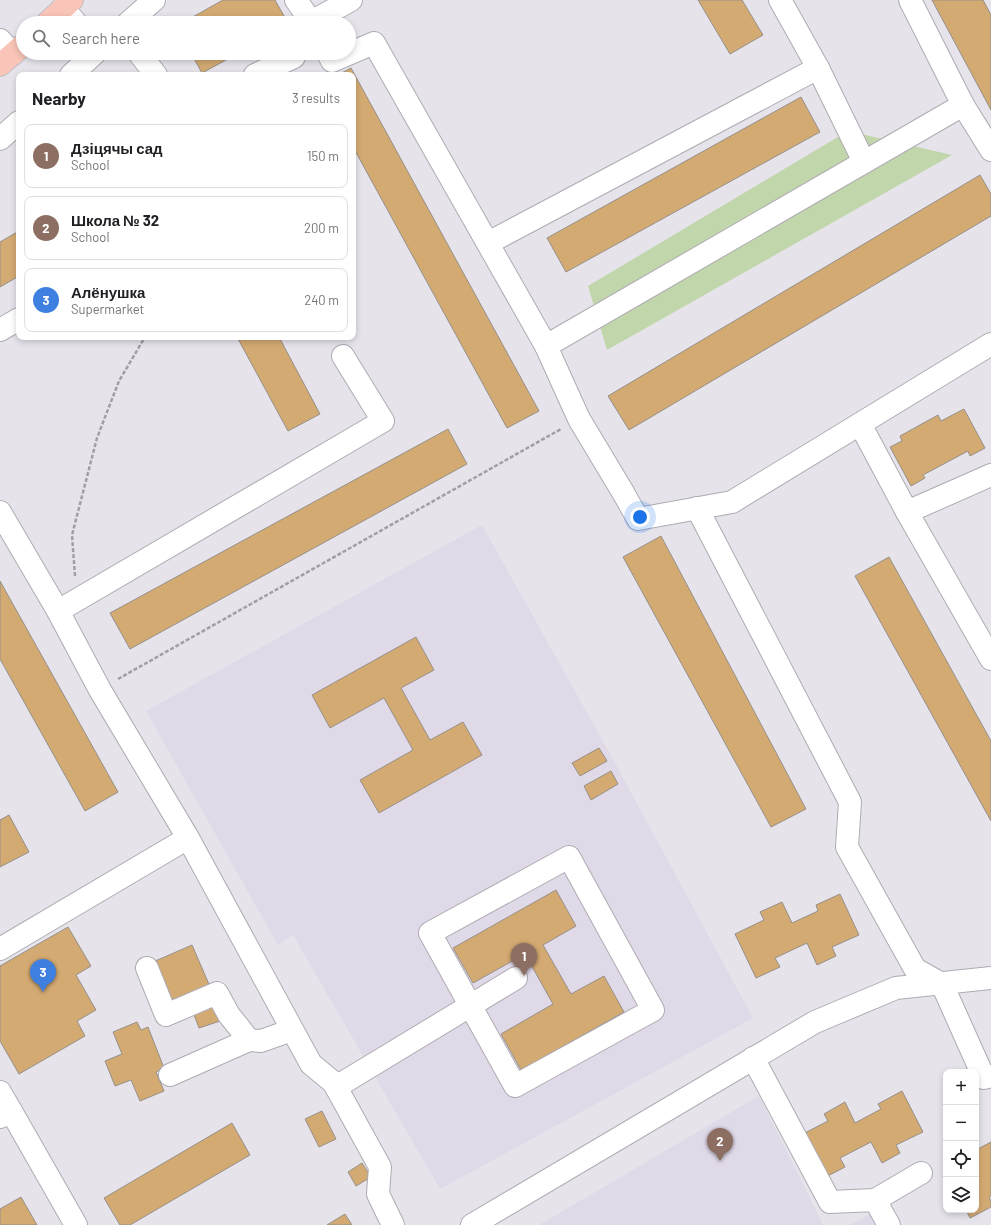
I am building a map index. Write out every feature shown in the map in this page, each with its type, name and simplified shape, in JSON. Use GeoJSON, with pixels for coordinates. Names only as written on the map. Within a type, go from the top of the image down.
{"type":"FeatureCollection","features":[{"type":"Feature","properties":{"kind":"main road"},"geometry":{"type":"LineString","coordinates":[[59,16],[70,10]]}},
{"type":"Feature","properties":{"kind":"street"},"geometry":{"type":"LineString","coordinates":[[136,16],[154,0]]}},
{"type":"Feature","properties":{"kind":"street"},"geometry":{"type":"LineString","coordinates":[[296,0],[306,16]]}},
{"type":"Feature","properties":{"kind":"street"},"geometry":{"type":"LineString","coordinates":[[323,16],[351,0]]}},
{"type":"Feature","properties":{"kind":"street"},"geometry":{"type":"LineString","coordinates":[[780,0],[818,68],[864,162]]}},
{"type":"Feature","properties":{"kind":"street"},"geometry":{"type":"LineString","coordinates":[[910,0],[963,105],[991,150]]}},
{"type":"Feature","properties":{"kind":"street"},"geometry":{"type":"LineString","coordinates":[[356,51],[374,43],[546,346],[579,419],[638,519],[732,502],[991,344]]}},
{"type":"Feature","properties":{"kind":"street"},"geometry":{"type":"LineString","coordinates":[[74,72],[87,60]]}},
{"type":"Feature","properties":{"kind":"street"},"geometry":{"type":"LineString","coordinates":[[144,60],[154,72]]}},
{"type":"Feature","properties":{"kind":"street"},"geometry":{"type":"LineString","coordinates":[[262,72],[288,60]]}},
{"type":"Feature","properties":{"kind":"street"},"geometry":{"type":"LineString","coordinates":[[488,244],[818,68]]}},
{"type":"Feature","properties":{"kind":"street"},"geometry":{"type":"LineString","coordinates":[[546,346],[963,105]]}},
{"type":"Feature","properties":{"kind":"street"},"geometry":{"type":"LineString","coordinates":[[0,139],[16,125]]}},
{"type":"Feature","properties":{"kind":"street"},"geometry":{"type":"LineString","coordinates":[[0,330],[16,321]]}},
{"type":"Feature","properties":{"kind":"street"},"geometry":{"type":"LineString","coordinates":[[67,606],[383,421],[343,356]]}},
{"type":"Feature","properties":{"kind":"street"},"geometry":{"type":"LineString","coordinates":[[860,424],[907,512],[991,659]]}},
{"type":"Feature","properties":{"kind":"street"},"geometry":{"type":"LineString","coordinates":[[907,512],[991,475]]}},
{"type":"Feature","properties":{"kind":"street"},"geometry":{"type":"LineString","coordinates":[[698,508],[850,802],[847,847],[915,969],[942,984],[984,1078],[991,1076]]}},
{"type":"Feature","properties":{"kind":"street"},"geometry":{"type":"LineString","coordinates":[[0,512],[67,606],[100,690],[188,838],[311,1064],[334,1083],[380,1167],[378,1194],[393,1225]]}},
{"type":"Feature","properties":{"kind":"street"},"geometry":{"type":"LineString","coordinates":[[0,948],[188,838]]}},
{"type":"Feature","properties":{"kind":"street"},"geometry":{"type":"LineString","coordinates":[[569,857],[653,1010],[515,1086],[471,1006],[430,933],[569,857]]}},
{"type":"Feature","properties":{"kind":"street"},"geometry":{"type":"LineString","coordinates":[[147,968],[166,1015],[217,993],[229,1015],[249,1040]]}},
{"type":"Feature","properties":{"kind":"street"},"geometry":{"type":"LineString","coordinates":[[336,1087],[516,978]]}},
{"type":"Feature","properties":{"kind":"street"},"geometry":{"type":"LineString","coordinates":[[472,1225],[815,1022],[896,988],[991,978]]}},
{"type":"Feature","properties":{"kind":"street"},"geometry":{"type":"LineString","coordinates":[[170,1075],[249,1040],[261,1041],[292,1030]]}},
{"type":"Feature","properties":{"kind":"street"},"geometry":{"type":"LineString","coordinates":[[754,1058],[830,1202],[875,1200],[921,1173]]}},
{"type":"Feature","properties":{"kind":"street"},"geometry":{"type":"LineString","coordinates":[[0,1092],[5,1114],[76,1225]]}},
{"type":"Feature","properties":{"kind":"street"},"geometry":{"type":"LineString","coordinates":[[875,1200],[889,1225]]}},
{"type":"Feature","properties":{"kind":"path"},"geometry":{"type":"LineString","coordinates":[[67,606],[72,535],[97,438],[119,381],[143,340]]}},
{"type":"Feature","properties":{"kind":"path"},"geometry":{"type":"LineString","coordinates":[[100,690],[579,419]]}},
{"type":"Feature","properties":{"kind":"shaded area"},"geometry":{"type":"Polygon","coordinates":[[[482,525],[614,761],[753,1018],[440,1189],[293,935],[278,945],[146,711],[482,525]]]}},
{"type":"Feature","properties":{"kind":"shaded area"},"geometry":{"type":"Polygon","coordinates":[[[759,1096],[823,1225],[539,1225],[759,1096]]]}},
{"type":"Feature","properties":{"kind":"shaded area"},"geometry":{"type":"Polygon","coordinates":[[[872,1213],[878,1225],[850,1225],[872,1213]]]}},
{"type":"Feature","properties":{"kind":"green space"},"geometry":{"type":"Polygon","coordinates":[[[848,131],[952,155],[607,350],[588,286],[848,131]]]}},
{"type":"Feature","properties":{"kind":"building"},"geometry":{"type":"Polygon","coordinates":[[[223,0],[275,0],[284,16],[194,16],[223,0]]]}},
{"type":"Feature","properties":{"kind":"building"},"geometry":{"type":"Polygon","coordinates":[[[698,0],[742,0],[763,35],[730,54],[698,0]]]}},
{"type":"Feature","properties":{"kind":"building"},"geometry":{"type":"Polygon","coordinates":[[[932,0],[983,0],[991,15],[991,110],[932,0]]]}},
{"type":"Feature","properties":{"kind":"building"},"geometry":{"type":"Polygon","coordinates":[[[195,60],[226,60],[204,72],[201,72],[195,60]]]}},
{"type":"Feature","properties":{"kind":"building"},"geometry":{"type":"Polygon","coordinates":[[[351,68],[353,72],[344,72],[351,68]]]}},
{"type":"Feature","properties":{"kind":"building"},"geometry":{"type":"Polygon","coordinates":[[[356,77],[539,411],[507,428],[356,152],[356,77]]]}},
{"type":"Feature","properties":{"kind":"building"},"geometry":{"type":"Polygon","coordinates":[[[801,97],[820,132],[566,272],[547,238],[801,97]]]}},
{"type":"Feature","properties":{"kind":"building"},"geometry":{"type":"Polygon","coordinates":[[[980,175],[991,194],[991,216],[629,430],[608,396],[980,175]]]}},
{"type":"Feature","properties":{"kind":"building"},"geometry":{"type":"Polygon","coordinates":[[[16,233],[16,278],[0,287],[0,242],[16,233]]]}},
{"type":"Feature","properties":{"kind":"building"},"geometry":{"type":"Polygon","coordinates":[[[239,340],[281,340],[320,414],[288,431],[239,340]]]}},
{"type":"Feature","properties":{"kind":"building"},"geometry":{"type":"Polygon","coordinates":[[[964,409],[985,448],[970,456],[968,451],[923,475],[925,478],[911,486],[890,447],[902,441],[900,436],[938,415],[941,421],[964,409]]]}},
{"type":"Feature","properties":{"kind":"building"},"geometry":{"type":"Polygon","coordinates":[[[448,429],[467,464],[130,649],[110,613],[448,429]]]}},
{"type":"Feature","properties":{"kind":"building"},"geometry":{"type":"Polygon","coordinates":[[[661,536],[806,809],[771,827],[623,557],[661,536]]]}},
{"type":"Feature","properties":{"kind":"building"},"geometry":{"type":"Polygon","coordinates":[[[889,557],[991,741],[991,821],[855,576],[889,557]]]}},
{"type":"Feature","properties":{"kind":"building"},"geometry":{"type":"Polygon","coordinates":[[[0,581],[118,792],[85,811],[0,659],[0,581]]]}},
{"type":"Feature","properties":{"kind":"building"},"geometry":{"type":"Polygon","coordinates":[[[416,637],[434,670],[401,688],[430,740],[463,722],[482,755],[379,813],[360,780],[413,750],[384,698],[330,728],[312,695],[416,637]]]}},
{"type":"Feature","properties":{"kind":"building"},"geometry":{"type":"Polygon","coordinates":[[[599,748],[607,761],[580,776],[572,763],[599,748]]]}},
{"type":"Feature","properties":{"kind":"building"},"geometry":{"type":"Polygon","coordinates":[[[611,771],[618,784],[591,800],[584,786],[611,771]]]}},
{"type":"Feature","properties":{"kind":"building"},"geometry":{"type":"Polygon","coordinates":[[[9,815],[29,852],[0,867],[0,820],[9,815]]]}},
{"type":"Feature","properties":{"kind":"building"},"geometry":{"type":"Polygon","coordinates":[[[556,890],[576,926],[543,945],[571,994],[604,976],[624,1012],[521,1070],[501,1034],[553,1004],[525,954],[473,983],[453,948],[556,890]]]}},
{"type":"Feature","properties":{"kind":"building"},"geometry":{"type":"Polygon","coordinates":[[[840,894],[859,935],[832,947],[836,956],[817,965],[807,943],[775,958],[780,967],[756,978],[735,934],[764,920],[760,912],[782,902],[792,923],[818,911],[816,905],[840,894]]]}},
{"type":"Feature","properties":{"kind":"building"},"geometry":{"type":"Polygon","coordinates":[[[68,927],[91,966],[76,975],[96,1010],[77,1021],[85,1036],[19,1074],[0,1041],[0,966],[68,927]]]}},
{"type":"Feature","properties":{"kind":"building"},"geometry":{"type":"Polygon","coordinates":[[[192,945],[211,989],[171,1006],[153,962],[192,945]]]}},
{"type":"Feature","properties":{"kind":"building"},"geometry":{"type":"Polygon","coordinates":[[[215,1005],[220,1021],[199,1028],[193,1012],[215,1005]]]}},
{"type":"Feature","properties":{"kind":"building"},"geometry":{"type":"Polygon","coordinates":[[[137,1022],[141,1030],[148,1027],[164,1068],[156,1072],[164,1091],[140,1101],[131,1080],[115,1086],[105,1061],[122,1054],[113,1032],[137,1022]]]}},
{"type":"Feature","properties":{"kind":"building"},"geometry":{"type":"Polygon","coordinates":[[[902,1091],[923,1132],[896,1145],[900,1153],[882,1163],[871,1142],[840,1158],[845,1167],[822,1179],[799,1136],[828,1121],[824,1114],[845,1102],[855,1123],[881,1109],[878,1104],[902,1091]]]}},
{"type":"Feature","properties":{"kind":"building"},"geometry":{"type":"Polygon","coordinates":[[[322,1111],[336,1139],[319,1147],[305,1119],[322,1111]]]}},
{"type":"Feature","properties":{"kind":"building"},"geometry":{"type":"Polygon","coordinates":[[[232,1123],[250,1155],[130,1225],[120,1225],[104,1198],[232,1123]]]}},
{"type":"Feature","properties":{"kind":"building"},"geometry":{"type":"Polygon","coordinates":[[[991,1142],[991,1196],[989,1197],[991,1207],[970,1218],[968,1213],[979,1213],[979,1148],[991,1142]]]}},
{"type":"Feature","properties":{"kind":"building"},"geometry":{"type":"Polygon","coordinates":[[[362,1163],[371,1177],[356,1186],[348,1172],[362,1163]]]}},
{"type":"Feature","properties":{"kind":"building"},"geometry":{"type":"Polygon","coordinates":[[[21,1197],[37,1225],[0,1225],[0,1209],[21,1197]]]}},
{"type":"Feature","properties":{"kind":"building"},"geometry":{"type":"Polygon","coordinates":[[[345,1214],[352,1225],[327,1225],[345,1214]]]}},
{"type":"Feature","properties":{"kind":"place","name":"Дзіцячы сад"},"geometry":{"type":"Point","coordinates":[524,976]}},
{"type":"Feature","properties":{"kind":"place","name":"Алёнушка"},"geometry":{"type":"Point","coordinates":[43,992]}},
{"type":"Feature","properties":{"kind":"place","name":"Школа № 32"},"geometry":{"type":"Point","coordinates":[720,1161]}}]}
